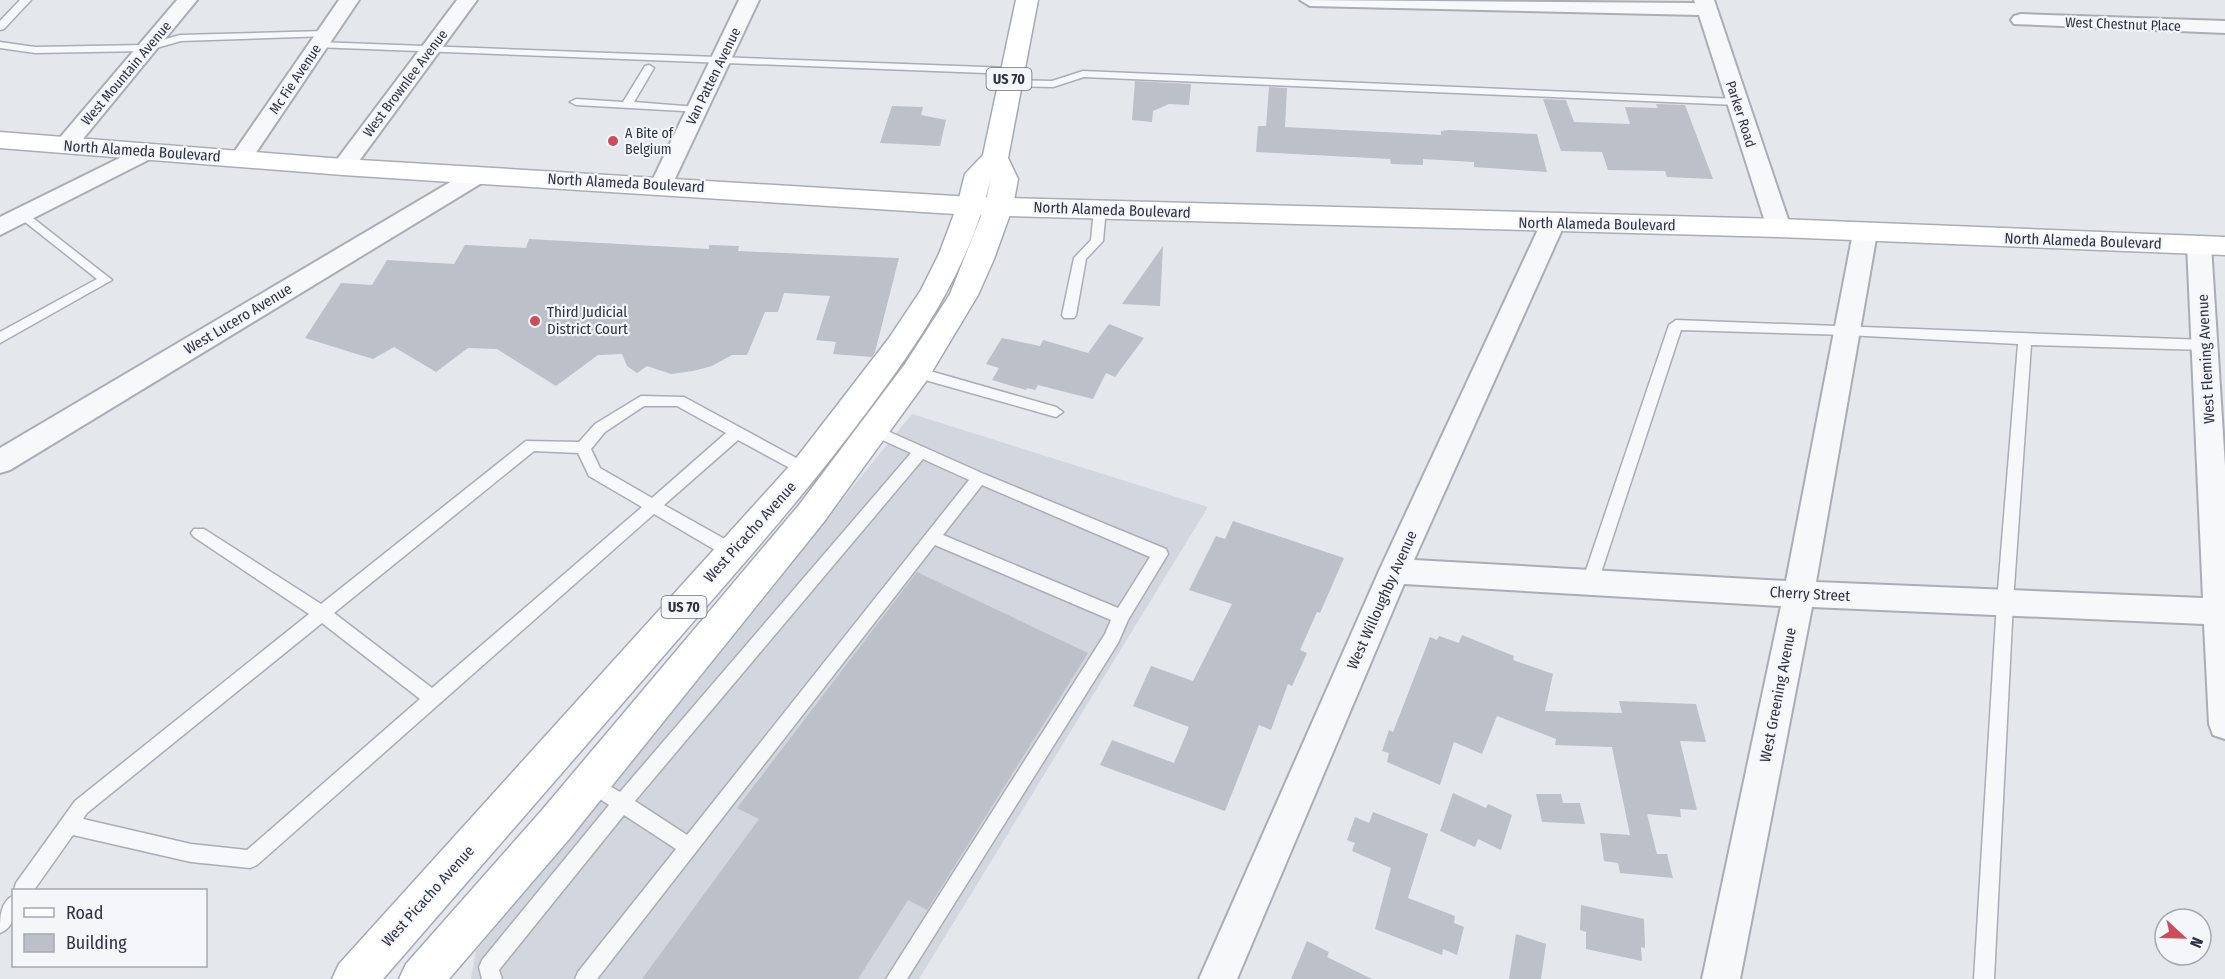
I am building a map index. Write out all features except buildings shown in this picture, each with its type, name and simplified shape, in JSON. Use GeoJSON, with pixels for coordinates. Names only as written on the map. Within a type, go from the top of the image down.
{"type":"FeatureCollection","features":[{"type":"Feature","properties":{"kind":"main road","name":"West Picacho Avenue"},"geometry":{"type":"LineString","coordinates":[[354,979],[806,470],[900,346],[953,254],[1005,179],[995,158],[1027,0]]}},
{"type":"Feature","properties":{"kind":"main road","name":"North Alameda Boulevard"},"geometry":{"type":"LineString","coordinates":[[4,144],[65,146],[477,176],[662,185],[985,206],[1779,228],[2212,245]]}},
{"type":"Feature","properties":{"kind":"main road","name":"West Picacho Avenue"},"geometry":{"type":"LineString","coordinates":[[421,979],[590,783],[811,514],[874,430],[916,372],[964,295],[985,206]]}},
{"type":"Feature","properties":{"kind":"main road"},"geometry":{"type":"LineString","coordinates":[[441,979],[486,902]]}},
{"type":"Feature","properties":{"kind":"street","name":"West Mountain Avenue"},"geometry":{"type":"LineString","coordinates":[[65,146],[187,0]]}},
{"type":"Feature","properties":{"kind":"street","name":"Mc Fie Avenue"},"geometry":{"type":"LineString","coordinates":[[241,158],[349,0]]}},
{"type":"Feature","properties":{"kind":"street","name":"West Brownlee Avenue"},"geometry":{"type":"LineString","coordinates":[[343,167],[467,0]]}},
{"type":"Feature","properties":{"kind":"street","name":"Van Patten Avenue"},"geometry":{"type":"LineString","coordinates":[[662,185],[749,0]]}},
{"type":"Feature","properties":{"kind":"street"},"geometry":{"type":"LineString","coordinates":[[1310,0],[1705,4]]}},
{"type":"Feature","properties":{"kind":"street","name":"Parker Road"},"geometry":{"type":"LineString","coordinates":[[1705,4],[1779,228]]}},
{"type":"Feature","properties":{"kind":"street","name":"West Chestnut Place"},"geometry":{"type":"LineString","coordinates":[[2021,20],[2225,27]]}},
{"type":"Feature","properties":{"kind":"street"},"geometry":{"type":"LineString","coordinates":[[0,227],[146,152]]}},
{"type":"Feature","properties":{"kind":"street","name":"West Lucero Avenue"},"geometry":{"type":"LineString","coordinates":[[0,462],[477,176]]}},
{"type":"Feature","properties":{"kind":"street","name":"West Willoughby Avenue"},"geometry":{"type":"LineString","coordinates":[[1218,979],[1394,571],[1553,223]]}},
{"type":"Feature","properties":{"kind":"street","name":"West Greening Avenue"},"geometry":{"type":"LineString","coordinates":[[1722,979],[1798,594],[1865,233]]}},
{"type":"Feature","properties":{"kind":"street","name":"West Fleming Avenue"},"geometry":{"type":"LineString","coordinates":[[2212,245],[2205,345],[2223,612],[2225,724]]}},
{"type":"Feature","properties":{"kind":"street","name":"Cherry Street"},"geometry":{"type":"LineString","coordinates":[[1394,571],[1798,594],[2223,612]]}},
{"type":"Feature","properties":{"kind":"lane"},"geometry":{"type":"LineString","coordinates":[[0,27],[26,0]]}},
{"type":"Feature","properties":{"kind":"lane"},"geometry":{"type":"LineString","coordinates":[[0,45],[35,50],[146,48],[180,38],[322,40],[431,48],[1010,77],[1053,84],[1083,74],[1737,102]]}},
{"type":"Feature","properties":{"kind":"lane"},"geometry":{"type":"LineString","coordinates":[[627,105],[649,68]]}},
{"type":"Feature","properties":{"kind":"lane"},"geometry":{"type":"LineString","coordinates":[[576,102],[697,110]]}},
{"type":"Feature","properties":{"kind":"lane"},"geometry":{"type":"LineString","coordinates":[[1069,315],[1080,258],[1097,241],[1100,209]]}},
{"type":"Feature","properties":{"kind":"lane"},"geometry":{"type":"LineString","coordinates":[[0,338],[106,280],[24,215]]}},
{"type":"Feature","properties":{"kind":"lane"},"geometry":{"type":"LineString","coordinates":[[1590,582],[1676,325],[1847,330],[2025,340],[2205,345]]}},
{"type":"Feature","properties":{"kind":"lane"},"geometry":{"type":"LineString","coordinates":[[1984,979],[2005,602],[2025,340]]}},
{"type":"Feature","properties":{"kind":"lane"},"geometry":{"type":"LineString","coordinates":[[916,372],[1056,412]]}},
{"type":"Feature","properties":{"kind":"lane"},"geometry":{"type":"LineString","coordinates":[[583,448],[600,428],[641,401],[679,401],[806,470]]}},
{"type":"Feature","properties":{"kind":"lane"},"geometry":{"type":"LineString","coordinates":[[874,430],[979,478],[1160,554],[1121,617],[1112,638],[896,979]]}},
{"type":"Feature","properties":{"kind":"lane"},"geometry":{"type":"LineString","coordinates":[[69,825],[191,853],[250,859],[737,432]]}},
{"type":"Feature","properties":{"kind":"lane"},"geometry":{"type":"LineString","coordinates":[[24,889],[81,807],[531,445],[583,448]]}},
{"type":"Feature","properties":{"kind":"lane"},"geometry":{"type":"LineString","coordinates":[[583,448],[594,472],[733,552]]}},
{"type":"Feature","properties":{"kind":"lane"},"geometry":{"type":"LineString","coordinates":[[492,979],[489,967],[623,802],[921,451]]}},
{"type":"Feature","properties":{"kind":"lane"},"geometry":{"type":"LineString","coordinates":[[585,979],[979,478]]}},
{"type":"Feature","properties":{"kind":"lane"},"geometry":{"type":"LineString","coordinates":[[199,533],[321,613],[433,699]]}},
{"type":"Feature","properties":{"kind":"lane"},"geometry":{"type":"LineString","coordinates":[[932,537],[1121,617]]}},
{"type":"Feature","properties":{"kind":"lane"},"geometry":{"type":"LineString","coordinates":[[590,783],[623,802],[688,847]]}},
{"type":"Feature","properties":{"kind":"lane"},"geometry":{"type":"LineString","coordinates":[[0,923],[12,907]]}},
{"type":"Feature","properties":{"kind":"shaded area"},"geometry":{"type":"Polygon","coordinates":[[[912,414],[1208,507],[919,979],[471,979],[476,951],[912,414]]]}},
{"type":"Feature","properties":{"kind":"place","name":"A Bite of Belgium"},"geometry":{"type":"Point","coordinates":[613,141]}},
{"type":"Feature","properties":{"kind":"place","name":"Third Judicial District Court"},"geometry":{"type":"Point","coordinates":[535,321]}}]}
